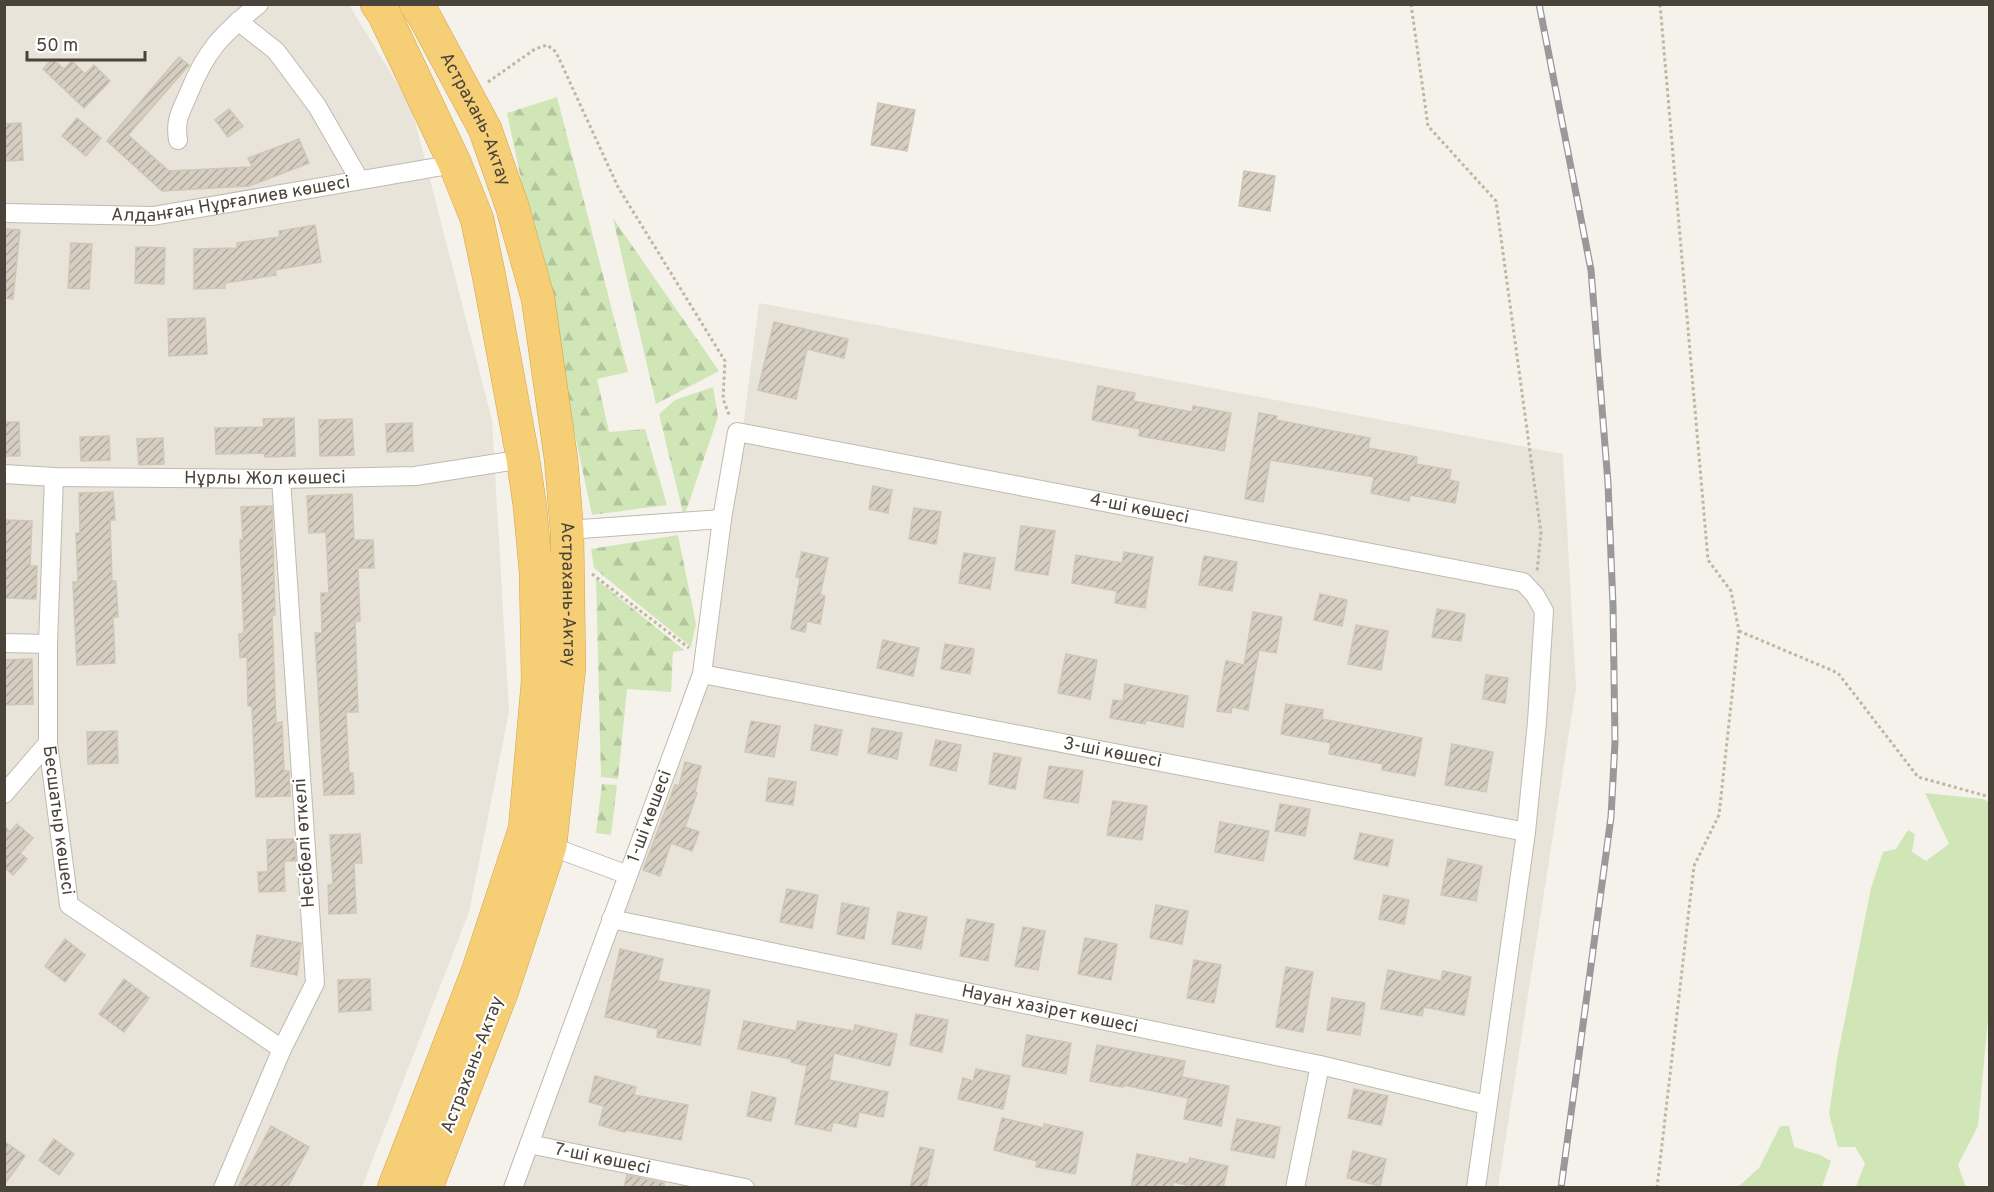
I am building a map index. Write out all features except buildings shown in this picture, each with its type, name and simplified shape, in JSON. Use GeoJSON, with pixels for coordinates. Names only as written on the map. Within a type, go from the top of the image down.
{"type":"FeatureCollection","features":[{"type":"Feature","properties":{"kind":"highway"},"geometry":{"type":"LineString","coordinates":[[377,4],[384,14],[455,164],[477,219],[523,459],[530,507],[536,573],[538,681],[525,829],[477,974],[394,1188]]}},
{"type":"Feature","properties":{"kind":"highway","name":"Астрахань-Актау"},"geometry":{"type":"LineString","coordinates":[[416,4],[484,129],[512,206],[538,299],[561,459],[567,530],[569,668],[550,846],[502,991],[426,1188]]}},
{"type":"Feature","properties":{"kind":"highway"},"geometry":{"type":"LineString","coordinates":[[477,219],[512,206]]}},
{"type":"Feature","properties":{"kind":"street"},"geometry":{"type":"LineString","coordinates":[[178,140],[176,125],[198,69],[214,43],[259,4]]}},
{"type":"Feature","properties":{"kind":"street"},"geometry":{"type":"LineString","coordinates":[[238,21],[276,51],[317,106],[360,179]]}},
{"type":"Feature","properties":{"kind":"street","name":"Алданған Нұрғалиев көшесі"},"geometry":{"type":"LineString","coordinates":[[4,213],[153,216],[455,164]]}},
{"type":"Feature","properties":{"kind":"street","name":"4-шi көшесі"},"geometry":{"type":"LineString","coordinates":[[736,432],[1523,582],[1535,595]]}},
{"type":"Feature","properties":{"kind":"street","name":"1-шi көшесі"},"geometry":{"type":"LineString","coordinates":[[513,1188],[702,666],[736,432]]}},
{"type":"Feature","properties":{"kind":"street","name":"Нұрлы Жол көшесі"},"geometry":{"type":"LineString","coordinates":[[4,474],[54,477],[281,479],[415,476],[523,459]]}},
{"type":"Feature","properties":{"kind":"street","name":"Бесшатыр көшесі"},"geometry":{"type":"LineString","coordinates":[[54,477],[48,644],[48,743],[69,905],[282,1049]]}},
{"type":"Feature","properties":{"kind":"street","name":"Несібелі өткелі"},"geometry":{"type":"LineString","coordinates":[[223,1188],[282,1049],[315,983],[281,479]]}},
{"type":"Feature","properties":{"kind":"street"},"geometry":{"type":"LineString","coordinates":[[567,530],[722,519]]}},
{"type":"Feature","properties":{"kind":"street"},"geometry":{"type":"LineString","coordinates":[[1476,1188],[1526,832],[1537,722],[1544,611],[1535,595]]}},
{"type":"Feature","properties":{"kind":"street"},"geometry":{"type":"LineString","coordinates":[[4,643],[48,644]]}},
{"type":"Feature","properties":{"kind":"street","name":"3-шi көшесі"},"geometry":{"type":"LineString","coordinates":[[702,666],[1526,832]]}},
{"type":"Feature","properties":{"kind":"street"},"geometry":{"type":"LineString","coordinates":[[4,794],[48,743]]}},
{"type":"Feature","properties":{"kind":"street"},"geometry":{"type":"LineString","coordinates":[[550,846],[628,875]]}},
{"type":"Feature","properties":{"kind":"street","name":"Науан хазірет көшесі"},"geometry":{"type":"LineString","coordinates":[[611,919],[1320,1065],[1487,1105]]}},
{"type":"Feature","properties":{"kind":"street"},"geometry":{"type":"LineString","coordinates":[[1294,1188],[1320,1065]]}},
{"type":"Feature","properties":{"kind":"street","name":"7-шi көшесі"},"geometry":{"type":"LineString","coordinates":[[530,1144],[745,1188]]}},
{"type":"Feature","properties":{"kind":"path"},"geometry":{"type":"LineString","coordinates":[[1411,4],[1428,126],[1496,201],[1541,533],[1535,595]]}},
{"type":"Feature","properties":{"kind":"path"},"geometry":{"type":"LineString","coordinates":[[1657,1188],[1694,866],[1719,815],[1738,631],[1731,591],[1708,560],[1660,4]]}},
{"type":"Feature","properties":{"kind":"path"},"geometry":{"type":"LineString","coordinates":[[467,96],[535,49],[547,45],[556,52],[618,187],[725,361],[723,399],[736,432]]}},
{"type":"Feature","properties":{"kind":"path"},"geometry":{"type":"LineString","coordinates":[[568,571],[594,574],[702,666]]}},
{"type":"Feature","properties":{"kind":"path"},"geometry":{"type":"LineString","coordinates":[[1738,631],[1838,673],[1918,777],[1989,797]]}},
{"type":"Feature","properties":{"kind":"shaded area"},"geometry":{"type":"Polygon","coordinates":[[[5,5],[349,5],[411,106],[492,420],[509,712],[469,912],[362,1187],[5,1188],[5,5]]]}},
{"type":"Feature","properties":{"kind":"shaded area"},"geometry":{"type":"Polygon","coordinates":[[[759,303],[1563,454],[1576,688],[1498,1187],[521,1188],[712,669],[759,303]]]}},
{"type":"Feature","properties":{"kind":"green space"},"geometry":{"type":"Polygon","coordinates":[[[557,97],[628,372],[597,379],[609,432],[645,429],[667,505],[592,515],[507,113],[557,97]]]}},
{"type":"Feature","properties":{"kind":"green space"},"geometry":{"type":"Polygon","coordinates":[[[613,218],[719,371],[656,404],[613,218]]]}},
{"type":"Feature","properties":{"kind":"green space"},"geometry":{"type":"Polygon","coordinates":[[[713,387],[718,417],[684,517],[659,414],[675,400],[713,387]]]}},
{"type":"Feature","properties":{"kind":"green space"},"geometry":{"type":"Polygon","coordinates":[[[678,535],[696,624],[691,647],[594,568],[591,549],[678,535]]]}},
{"type":"Feature","properties":{"kind":"green space"},"geometry":{"type":"Polygon","coordinates":[[[596,579],[684,650],[673,652],[671,692],[627,689],[618,779],[601,777],[596,579]]]}},
{"type":"Feature","properties":{"kind":"green space"},"geometry":{"type":"Polygon","coordinates":[[[602,784],[617,785],[611,835],[596,833],[602,784]]]}},
{"type":"Feature","properties":{"kind":"green space"},"geometry":{"type":"Polygon","coordinates":[[[1925,793],[1983,799],[1989,802],[1989,1008],[1978,1126],[1958,1165],[1966,1187],[1856,1187],[1865,1163],[1855,1147],[1838,1147],[1829,1114],[1837,1059],[1871,888],[1883,852],[1896,849],[1908,830],[1915,834],[1912,852],[1926,861],[1949,844],[1925,793]]]}},
{"type":"Feature","properties":{"kind":"green space"},"geometry":{"type":"Polygon","coordinates":[[[1780,1126],[1789,1126],[1794,1147],[1831,1161],[1822,1187],[1738,1187],[1759,1168],[1780,1126]]]}},
{"type":"Feature","properties":{"kind":"railway"},"geometry":{"type":"LineString","coordinates":[[1539,4],[1591,270],[1608,483],[1613,605],[1615,742],[1611,817],[1561,1188]]}}]}
